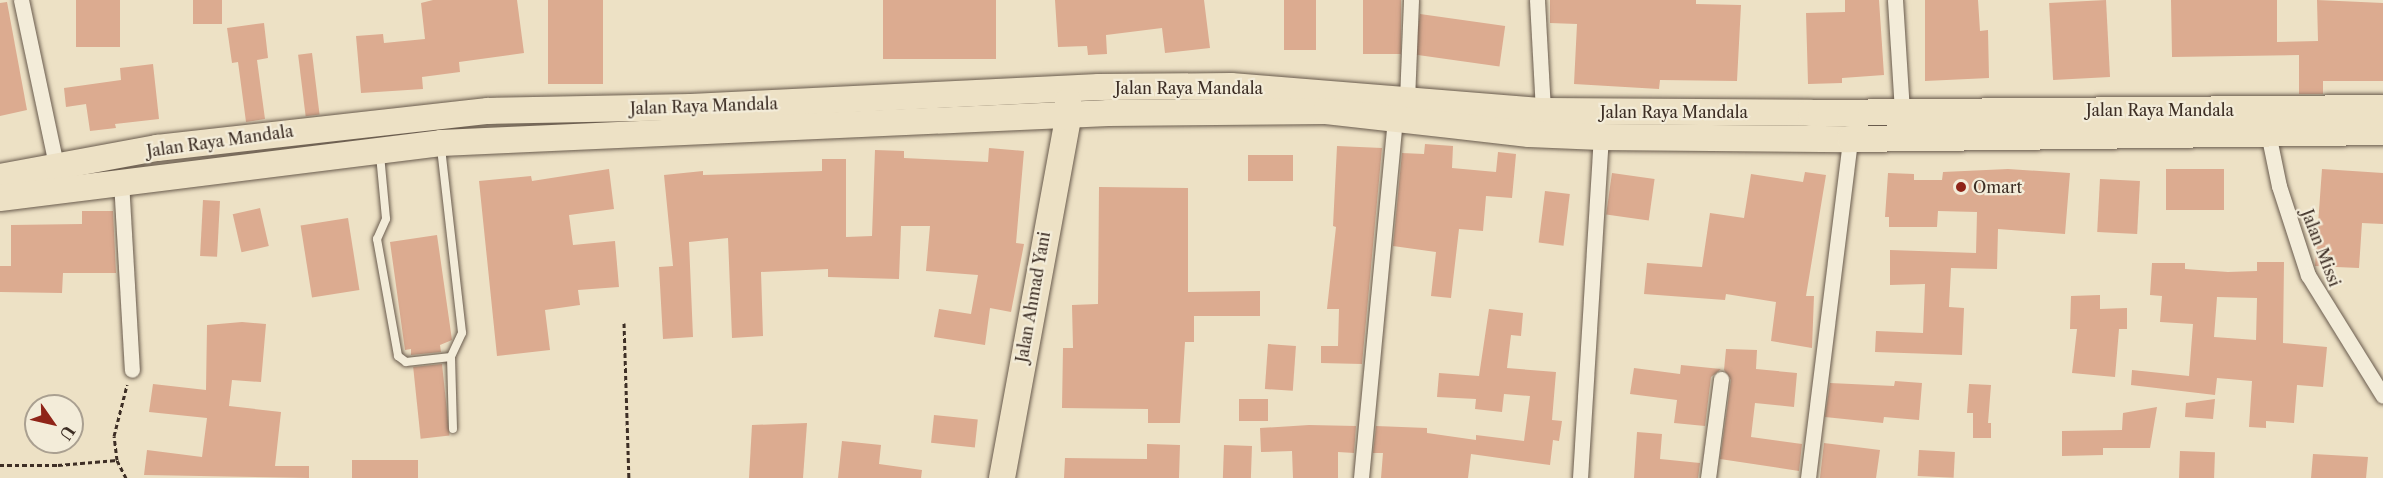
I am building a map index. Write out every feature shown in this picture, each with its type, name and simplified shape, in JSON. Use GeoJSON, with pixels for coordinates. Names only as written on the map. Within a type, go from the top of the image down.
{"type":"FeatureCollection","features":[{"type":"Feature","properties":{"kind":"highway","name":"Jalan Raya Mandala"},"geometry":{"type":"LineString","coordinates":[[0,177],[57,169],[157,148],[488,111],[691,107],[1067,89],[1231,86],[1601,137],[1810,126],[1902,112],[2383,108]]}},
{"type":"Feature","properties":{"kind":"highway","name":"Jalan Ahmad Yani"},"geometry":{"type":"LineString","coordinates":[[1002,478],[1068,117],[1067,89]]}},
{"type":"Feature","properties":{"kind":"highway","name":"Jalan Raya Mandala"},"geometry":{"type":"LineString","coordinates":[[0,198],[121,181],[441,143],[1068,117],[1401,109],[1542,111],[1810,126],[1850,139],[2383,132]]}},
{"type":"Feature","properties":{"kind":"highway"},"geometry":{"type":"LineString","coordinates":[[487,141],[488,111]]}},
{"type":"Feature","properties":{"kind":"street"},"geometry":{"type":"LineString","coordinates":[[21,0],[57,169]]}},
{"type":"Feature","properties":{"kind":"street"},"geometry":{"type":"LineString","coordinates":[[1361,478],[1411,0]]}},
{"type":"Feature","properties":{"kind":"street"},"geometry":{"type":"LineString","coordinates":[[1537,0],[1542,111]]}},
{"type":"Feature","properties":{"kind":"street"},"geometry":{"type":"LineString","coordinates":[[1895,0],[1902,112]]}},
{"type":"Feature","properties":{"kind":"street","name":"Jalan Missi"},"geometry":{"type":"LineString","coordinates":[[2268,134],[2279,186],[2308,275],[2383,396]]}},
{"type":"Feature","properties":{"kind":"street"},"geometry":{"type":"LineString","coordinates":[[1580,478],[1601,137]]}},
{"type":"Feature","properties":{"kind":"street"},"geometry":{"type":"LineString","coordinates":[[1808,478],[1850,139]]}},
{"type":"Feature","properties":{"kind":"street"},"geometry":{"type":"LineString","coordinates":[[121,181],[132,370]]}},
{"type":"Feature","properties":{"kind":"street"},"geometry":{"type":"LineString","coordinates":[[1708,478],[1721,379]]}},
{"type":"Feature","properties":{"kind":"lane"},"geometry":{"type":"LineString","coordinates":[[441,143],[462,333],[451,357],[453,429]]}},
{"type":"Feature","properties":{"kind":"lane"},"geometry":{"type":"LineString","coordinates":[[380,150],[386,219],[377,239],[398,356],[406,362],[451,357]]}},
{"type":"Feature","properties":{"kind":"path"},"geometry":{"type":"LineString","coordinates":[[624,323],[629,478]]}},
{"type":"Feature","properties":{"kind":"path"},"geometry":{"type":"LineString","coordinates":[[126,478],[117,460],[117,414],[132,370]]}},
{"type":"Feature","properties":{"kind":"path"},"geometry":{"type":"LineString","coordinates":[[0,465],[58,465],[117,460]]}},
{"type":"Feature","properties":{"kind":"building"},"geometry":{"type":"Polygon","coordinates":[[[76,0],[120,0],[120,47],[76,47],[76,0]]]}},
{"type":"Feature","properties":{"kind":"building"},"geometry":{"type":"Polygon","coordinates":[[[193,0],[222,0],[222,24],[193,24],[193,0]]]}},
{"type":"Feature","properties":{"kind":"building"},"geometry":{"type":"Polygon","coordinates":[[[433,0],[517,0],[524,53],[459,62],[460,72],[422,77],[423,89],[361,93],[356,36],[383,34],[384,43],[425,39],[421,3],[433,0]]]}},
{"type":"Feature","properties":{"kind":"building"},"geometry":{"type":"Polygon","coordinates":[[[548,0],[603,0],[603,84],[548,84],[548,0]]]}},
{"type":"Feature","properties":{"kind":"building"},"geometry":{"type":"Polygon","coordinates":[[[883,0],[996,0],[996,59],[883,59],[883,0]]]}},
{"type":"Feature","properties":{"kind":"building"},"geometry":{"type":"Polygon","coordinates":[[[1055,0],[1204,0],[1210,48],[1165,53],[1162,28],[1106,35],[1107,54],[1088,55],[1087,46],[1058,47],[1055,0]]]}},
{"type":"Feature","properties":{"kind":"building"},"geometry":{"type":"Polygon","coordinates":[[[1284,0],[1316,0],[1316,50],[1284,50],[1284,0]]]}},
{"type":"Feature","properties":{"kind":"building"},"geometry":{"type":"Polygon","coordinates":[[[1363,0],[1401,0],[1401,54],[1363,54],[1363,0]]]}},
{"type":"Feature","properties":{"kind":"building"},"geometry":{"type":"Polygon","coordinates":[[[1550,0],[1696,0],[1696,4],[1741,5],[1737,81],[1660,80],[1659,89],[1574,84],[1577,24],[1550,23],[1550,0]]]}},
{"type":"Feature","properties":{"kind":"building"},"geometry":{"type":"Polygon","coordinates":[[[1845,0],[1879,0],[1884,75],[1842,78],[1842,83],[1808,84],[1806,13],[1845,12],[1845,0]]]}},
{"type":"Feature","properties":{"kind":"building"},"geometry":{"type":"Polygon","coordinates":[[[1925,0],[1978,0],[1980,31],[1988,30],[1989,78],[1925,81],[1925,0]]]}},
{"type":"Feature","properties":{"kind":"building"},"geometry":{"type":"Polygon","coordinates":[[[2106,0],[2110,77],[2053,80],[2049,3],[2106,0]]]}},
{"type":"Feature","properties":{"kind":"building"},"geometry":{"type":"Polygon","coordinates":[[[2171,0],[2277,0],[2277,42],[2318,41],[2317,0],[2383,3],[2383,81],[2323,81],[2323,94],[2299,94],[2299,55],[2172,57],[2171,0]]]}},
{"type":"Feature","properties":{"kind":"building"},"geometry":{"type":"Polygon","coordinates":[[[7,2],[27,110],[0,116],[0,3],[7,2]]]}},
{"type":"Feature","properties":{"kind":"building"},"geometry":{"type":"Polygon","coordinates":[[[1420,14],[1505,26],[1499,67],[1414,55],[1420,14]]]}},
{"type":"Feature","properties":{"kind":"building"},"geometry":{"type":"Polygon","coordinates":[[[264,23],[268,58],[257,60],[265,119],[246,122],[238,62],[232,63],[227,28],[264,23]]]}},
{"type":"Feature","properties":{"kind":"building"},"geometry":{"type":"Polygon","coordinates":[[[312,53],[320,115],[306,116],[298,55],[312,53]]]}},
{"type":"Feature","properties":{"kind":"building"},"geometry":{"type":"Polygon","coordinates":[[[153,64],[159,119],[115,124],[116,128],[90,131],[86,104],[66,107],[64,88],[121,80],[120,68],[153,64]]]}},
{"type":"Feature","properties":{"kind":"building"},"geometry":{"type":"Polygon","coordinates":[[[1425,144],[1453,146],[1452,168],[1496,172],[1498,152],[1516,154],[1512,198],[1486,196],[1483,231],[1459,229],[1451,298],[1431,296],[1436,252],[1393,246],[1402,153],[1424,154],[1425,144]]]}},
{"type":"Feature","properties":{"kind":"building"},"geometry":{"type":"Polygon","coordinates":[[[1337,146],[1382,148],[1362,364],[1321,363],[1321,346],[1338,346],[1339,309],[1327,309],[1336,227],[1333,226],[1337,146]]]}},
{"type":"Feature","properties":{"kind":"building"},"geometry":{"type":"Polygon","coordinates":[[[989,148],[1024,151],[1016,243],[1024,244],[1011,312],[990,308],[985,345],[934,337],[939,309],[971,314],[978,275],[926,271],[930,226],[901,226],[899,279],[828,277],[828,269],[761,272],[763,336],[732,338],[728,238],[689,242],[693,337],[663,339],[659,267],[673,266],[664,175],[703,171],[703,175],[822,171],[822,159],[846,159],[846,237],[872,236],[875,150],[904,151],[904,158],[988,162],[989,148]]]}},
{"type":"Feature","properties":{"kind":"building"},"geometry":{"type":"Polygon","coordinates":[[[1248,155],[1293,155],[1293,181],[1248,181],[1248,155]]]}},
{"type":"Feature","properties":{"kind":"building"},"geometry":{"type":"Polygon","coordinates":[[[609,169],[614,209],[569,215],[573,245],[615,241],[619,287],[578,290],[580,305],[545,310],[550,350],[497,356],[479,181],[531,176],[532,181],[609,169]]]}},
{"type":"Feature","properties":{"kind":"building"},"geometry":{"type":"Polygon","coordinates":[[[2008,169],[2070,173],[2065,234],[1998,229],[1997,269],[1951,268],[1949,307],[1964,308],[1962,355],[1875,352],[1876,331],[1923,333],[1925,284],[1890,285],[1890,250],[1976,253],[1977,212],[1938,211],[1937,227],[1889,227],[1889,217],[1885,217],[1888,173],[1914,174],[1914,180],[1942,180],[1943,172],[2008,169]]]}},
{"type":"Feature","properties":{"kind":"building"},"geometry":{"type":"Polygon","coordinates":[[[2166,169],[2224,169],[2224,210],[2166,210],[2166,169]]]}},
{"type":"Feature","properties":{"kind":"building"},"geometry":{"type":"Polygon","coordinates":[[[2322,169],[2383,173],[2383,224],[2362,223],[2359,268],[2315,266],[2322,169]]]}},
{"type":"Feature","properties":{"kind":"building"},"geometry":{"type":"Polygon","coordinates":[[[1805,172],[1826,175],[1806,296],[1814,296],[1812,348],[1771,341],[1776,302],[1726,294],[1725,300],[1644,294],[1647,263],[1702,267],[1710,213],[1744,218],[1751,174],[1803,182],[1805,172]]]}},
{"type":"Feature","properties":{"kind":"building"},"geometry":{"type":"Polygon","coordinates":[[[1612,173],[1655,179],[1649,221],[1606,215],[1612,173]]]}},
{"type":"Feature","properties":{"kind":"building"},"geometry":{"type":"Polygon","coordinates":[[[2100,179],[2140,181],[2137,234],[2097,232],[2100,179]]]}},
{"type":"Feature","properties":{"kind":"building"},"geometry":{"type":"Polygon","coordinates":[[[1099,187],[1188,188],[1188,292],[1260,291],[1260,316],[1194,316],[1194,342],[1185,342],[1180,423],[1148,423],[1148,409],[1062,408],[1063,348],[1073,348],[1072,305],[1098,304],[1099,187]]]}},
{"type":"Feature","properties":{"kind":"building"},"geometry":{"type":"Polygon","coordinates":[[[1545,191],[1570,194],[1563,246],[1539,243],[1545,191]]]}},
{"type":"Feature","properties":{"kind":"building"},"geometry":{"type":"Polygon","coordinates":[[[203,200],[220,201],[217,257],[200,256],[203,200]]]}},
{"type":"Feature","properties":{"kind":"building"},"geometry":{"type":"Polygon","coordinates":[[[260,208],[269,246],[241,252],[233,214],[260,208]]]}},
{"type":"Feature","properties":{"kind":"building"},"geometry":{"type":"Polygon","coordinates":[[[82,211],[113,211],[116,273],[63,273],[62,293],[0,292],[0,266],[11,266],[11,225],[82,224],[82,211]]]}},
{"type":"Feature","properties":{"kind":"building"},"geometry":{"type":"Polygon","coordinates":[[[348,218],[359,290],[312,298],[301,226],[348,218]]]}},
{"type":"Feature","properties":{"kind":"building"},"geometry":{"type":"Polygon","coordinates":[[[437,235],[452,340],[440,345],[441,352],[411,355],[411,349],[405,350],[390,242],[437,235]]]}},
{"type":"Feature","properties":{"kind":"building"},"geometry":{"type":"Polygon","coordinates":[[[2257,262],[2284,262],[2283,343],[2327,347],[2323,387],[2297,385],[2294,423],[2266,421],[2266,428],[2249,427],[2252,381],[2217,378],[2215,395],[2131,385],[2132,370],[2189,376],[2193,324],[2160,322],[2162,296],[2150,295],[2152,263],[2185,263],[2185,269],[2228,272],[2257,271],[2257,262]],[[2217,297],[2214,337],[2256,340],[2257,298],[2217,297]]]}},
{"type":"Feature","properties":{"kind":"building"},"geometry":{"type":"Polygon","coordinates":[[[2100,295],[2100,309],[2127,308],[2127,329],[2119,329],[2115,377],[2072,373],[2077,329],[2070,329],[2071,296],[2100,295]]]}},
{"type":"Feature","properties":{"kind":"building"},"geometry":{"type":"Polygon","coordinates":[[[1489,309],[1523,313],[1521,336],[1511,335],[1507,368],[1556,372],[1552,420],[1562,421],[1559,441],[1553,440],[1550,465],[1471,454],[1468,478],[1381,478],[1383,453],[1373,453],[1376,426],[1427,428],[1427,433],[1476,440],[1476,435],[1524,441],[1530,396],[1504,394],[1502,412],[1475,409],[1476,399],[1437,397],[1439,373],[1479,376],[1489,309]]]}},
{"type":"Feature","properties":{"kind":"building"},"geometry":{"type":"Polygon","coordinates":[[[242,322],[266,324],[261,382],[232,380],[229,406],[281,412],[275,466],[309,466],[309,478],[144,475],[147,450],[202,457],[207,418],[149,412],[153,384],[206,390],[207,325],[242,322]]]}},
{"type":"Feature","properties":{"kind":"building"},"geometry":{"type":"Polygon","coordinates":[[[1268,344],[1296,346],[1293,391],[1265,389],[1268,344]]]}},
{"type":"Feature","properties":{"kind":"building"},"geometry":{"type":"Polygon","coordinates":[[[1726,349],[1757,350],[1756,369],[1797,373],[1794,407],[1755,403],[1751,437],[1802,444],[1799,471],[1720,459],[1731,380],[1724,370],[1726,349]]]}},
{"type":"Feature","properties":{"kind":"building"},"geometry":{"type":"Polygon","coordinates":[[[442,364],[450,436],[421,439],[413,367],[442,364]]]}},
{"type":"Feature","properties":{"kind":"building"},"geometry":{"type":"Polygon","coordinates":[[[1681,365],[1721,369],[1711,377],[1705,426],[1674,423],[1677,400],[1630,394],[1634,368],[1680,374],[1681,365]]]}},
{"type":"Feature","properties":{"kind":"building"},"geometry":{"type":"Polygon","coordinates":[[[1895,381],[1922,383],[1919,420],[1884,417],[1883,423],[1825,417],[1830,383],[1894,386],[1895,381]]]}},
{"type":"Feature","properties":{"kind":"building"},"geometry":{"type":"Polygon","coordinates":[[[1969,384],[1991,385],[1988,423],[1991,423],[1991,438],[1973,438],[1973,413],[1967,413],[1969,384]]]}},
{"type":"Feature","properties":{"kind":"building"},"geometry":{"type":"Polygon","coordinates":[[[1239,399],[1268,399],[1268,421],[1239,421],[1239,399]]]}},
{"type":"Feature","properties":{"kind":"building"},"geometry":{"type":"Polygon","coordinates":[[[2215,399],[2213,419],[2185,417],[2186,403],[2215,399]]]}},
{"type":"Feature","properties":{"kind":"building"},"geometry":{"type":"Polygon","coordinates":[[[2157,407],[2150,448],[2103,448],[2103,455],[2062,456],[2062,431],[2122,430],[2123,413],[2157,407]]]}},
{"type":"Feature","properties":{"kind":"building"},"geometry":{"type":"Polygon","coordinates":[[[934,415],[978,420],[975,447],[931,443],[934,415]]]}},
{"type":"Feature","properties":{"kind":"building"},"geometry":{"type":"Polygon","coordinates":[[[807,423],[803,478],[749,478],[752,425],[807,423]]]}},
{"type":"Feature","properties":{"kind":"building"},"geometry":{"type":"Polygon","coordinates":[[[1309,425],[1356,426],[1354,453],[1338,452],[1338,478],[1293,478],[1292,451],[1261,452],[1260,428],[1309,425]]]}},
{"type":"Feature","properties":{"kind":"building"},"geometry":{"type":"Polygon","coordinates":[[[1637,432],[1662,434],[1660,459],[1700,463],[1698,478],[1634,478],[1637,432]]]}},
{"type":"Feature","properties":{"kind":"building"},"geometry":{"type":"Polygon","coordinates":[[[842,441],[881,445],[879,464],[922,470],[921,478],[838,478],[842,441]]]}},
{"type":"Feature","properties":{"kind":"building"},"geometry":{"type":"Polygon","coordinates":[[[1824,443],[1880,450],[1876,478],[1820,478],[1824,443]]]}},
{"type":"Feature","properties":{"kind":"building"},"geometry":{"type":"Polygon","coordinates":[[[1147,444],[1180,445],[1179,478],[1064,478],[1065,458],[1147,459],[1147,444]]]}},
{"type":"Feature","properties":{"kind":"building"},"geometry":{"type":"Polygon","coordinates":[[[1224,445],[1252,446],[1251,478],[1223,478],[1224,445]]]}},
{"type":"Feature","properties":{"kind":"building"},"geometry":{"type":"Polygon","coordinates":[[[1919,450],[1955,452],[1954,478],[1918,476],[1919,450]]]}},
{"type":"Feature","properties":{"kind":"building"},"geometry":{"type":"Polygon","coordinates":[[[2180,451],[2215,452],[2214,478],[2179,478],[2180,451]]]}},
{"type":"Feature","properties":{"kind":"building"},"geometry":{"type":"Polygon","coordinates":[[[2313,454],[2368,457],[2366,478],[2311,478],[2313,454]]]}},
{"type":"Feature","properties":{"kind":"building"},"geometry":{"type":"Polygon","coordinates":[[[352,460],[418,460],[418,478],[352,478],[352,460]]]}},
{"type":"Feature","properties":{"kind":"place","name":"Omart"},"geometry":{"type":"Point","coordinates":[1961,187]}}]}
